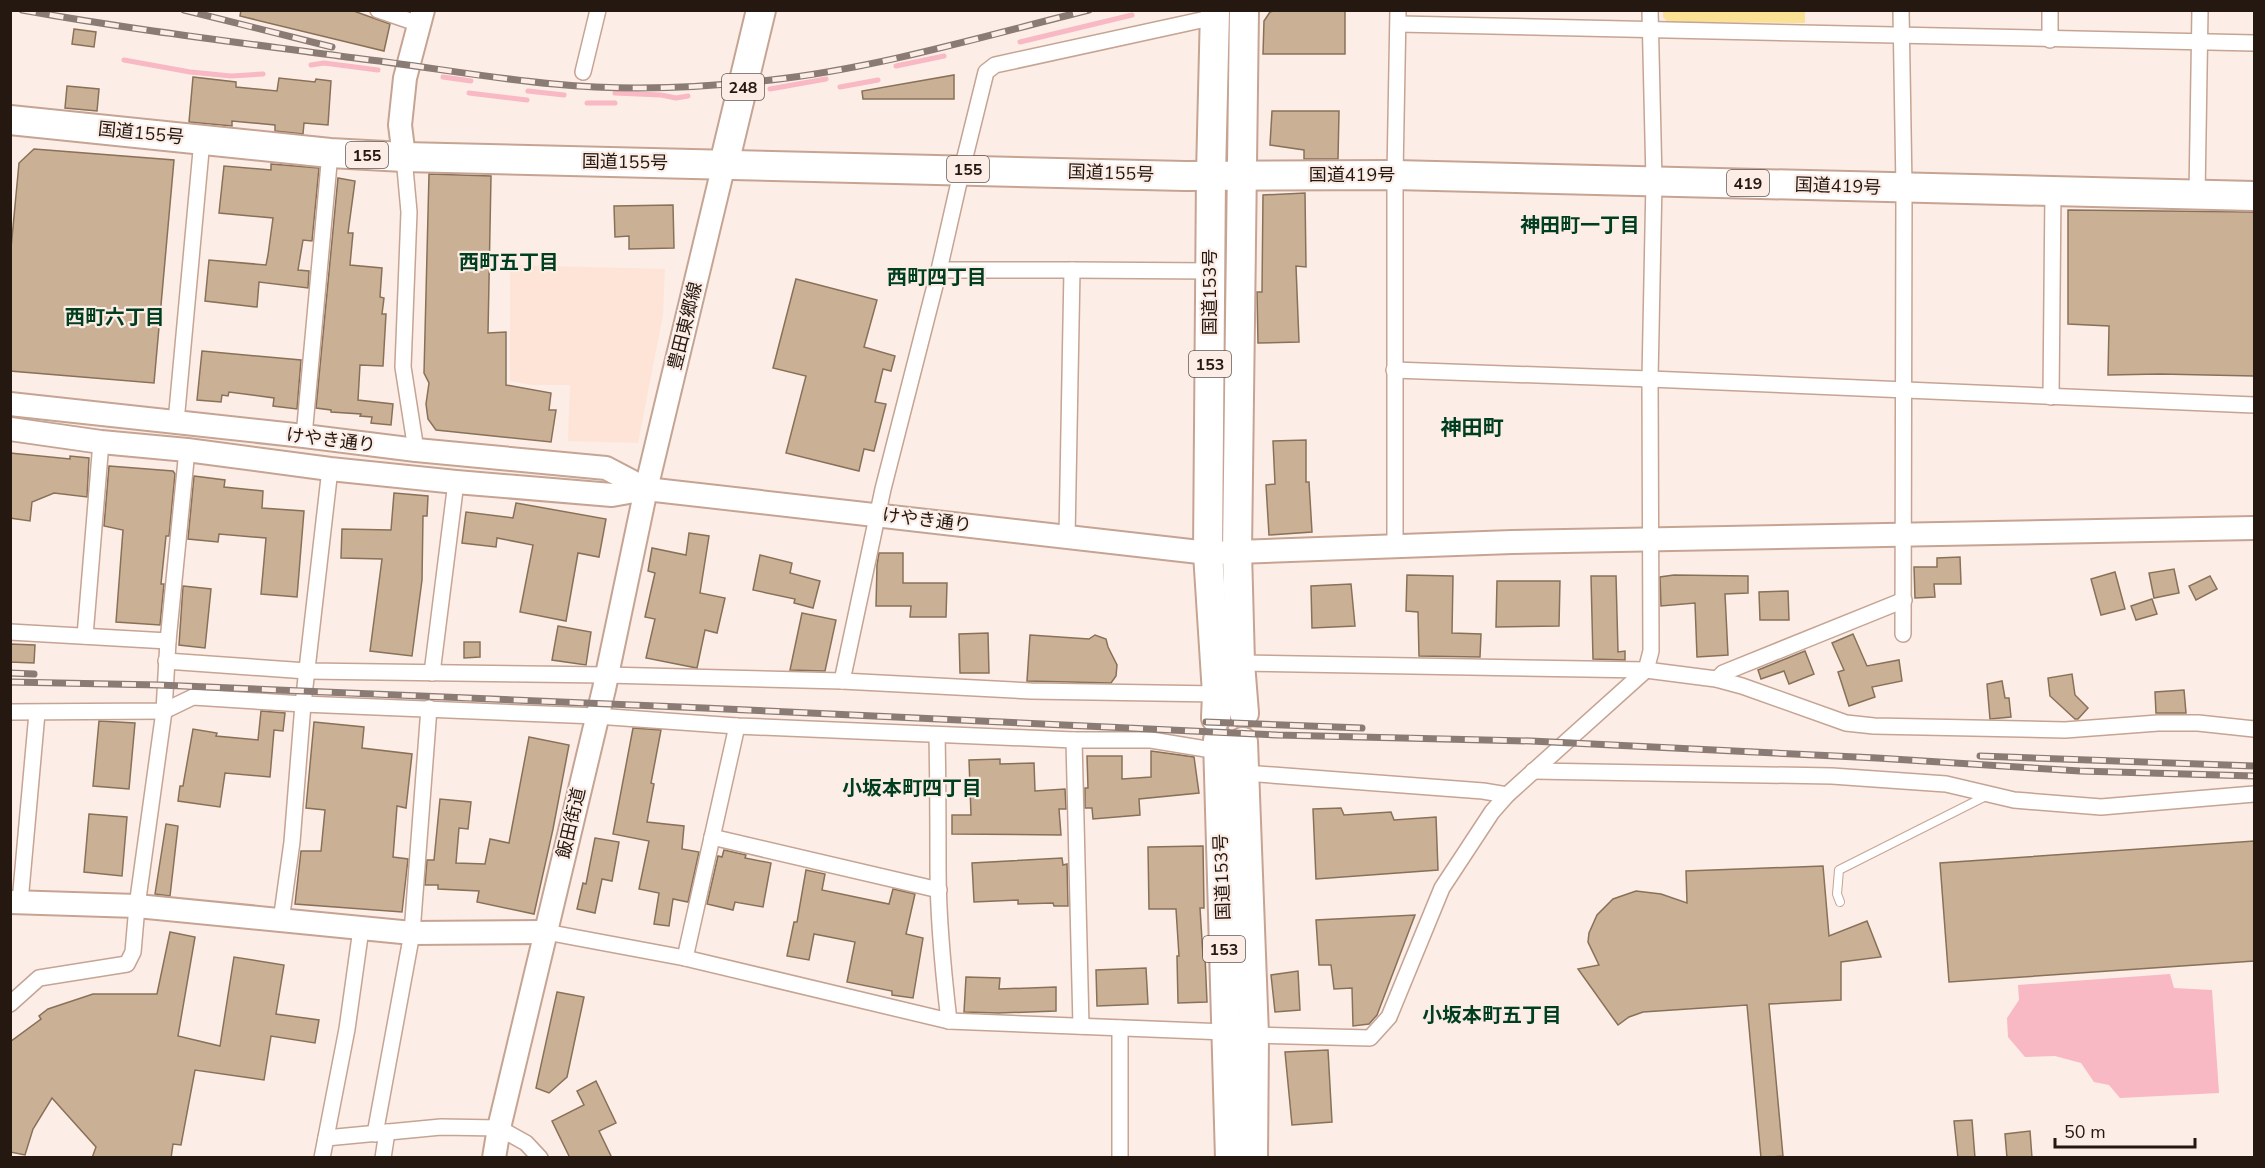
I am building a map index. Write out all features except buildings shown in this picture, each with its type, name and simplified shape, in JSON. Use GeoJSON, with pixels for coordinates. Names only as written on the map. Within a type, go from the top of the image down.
{"type":"FeatureCollection","features":[{"type":"Feature","properties":{"kind":"highway","name":"248"},"geometry":{"type":"LineString","coordinates":[[724,164],[761,10]]}},
{"type":"Feature","properties":{"kind":"highway","name":"国道153号"},"geometry":{"type":"LineString","coordinates":[[1244,713],[1240,663],[1237,552],[1242,175],[1247,11]]}},
{"type":"Feature","properties":{"kind":"highway","name":"国道153号"},"geometry":{"type":"LineString","coordinates":[[1215,14],[1211,174],[1208,553],[1223,729],[1240,1033],[1253,1158]]}},
{"type":"Feature","properties":{"kind":"highway","name":"国道155号"},"geometry":{"type":"LineString","coordinates":[[10,120],[330,153],[404,158],[962,169],[1185,176],[1242,175]]}},
{"type":"Feature","properties":{"kind":"highway","name":"国道419号"},"geometry":{"type":"LineString","coordinates":[[1242,175],[1395,175],[2254,196]]}},
{"type":"Feature","properties":{"kind":"highway","name":"国道153号"},"geometry":{"type":"LineString","coordinates":[[1223,729],[1245,773],[1240,1033],[1230,1158]]}},
{"type":"Feature","properties":{"kind":"street"},"geometry":{"type":"LineString","coordinates":[[378,10],[421,17],[405,78],[400,125],[409,212],[403,367],[416,450]]}},
{"type":"Feature","properties":{"kind":"street"},"geometry":{"type":"LineString","coordinates":[[583,72],[598,10]]}},
{"type":"Feature","properties":{"kind":"street"},"geometry":{"type":"LineString","coordinates":[[37,713],[15,902],[137,906],[412,933],[546,932],[685,958],[949,1021],[1370,1038],[1389,1017],[1442,888],[1492,812],[1533,771],[1646,670],[1651,651],[1650,379],[1654,181],[1650,10]]}},
{"type":"Feature","properties":{"kind":"street"},"geometry":{"type":"LineString","coordinates":[[1901,10],[1904,188],[1903,634]]}},
{"type":"Feature","properties":{"kind":"street"},"geometry":{"type":"LineString","coordinates":[[2050,10],[2050,40]]}},
{"type":"Feature","properties":{"kind":"street"},"geometry":{"type":"LineString","coordinates":[[2197,195],[2200,10]]}},
{"type":"Feature","properties":{"kind":"street"},"geometry":{"type":"LineString","coordinates":[[842,681],[883,489],[939,270],[986,72],[995,65],[1215,14]]}},
{"type":"Feature","properties":{"kind":"street"},"geometry":{"type":"LineString","coordinates":[[1395,547],[1395,175],[1399,17],[1650,30],[2254,43]]}},
{"type":"Feature","properties":{"kind":"street"},"geometry":{"type":"LineString","coordinates":[[176,422],[202,140]]}},
{"type":"Feature","properties":{"kind":"street"},"geometry":{"type":"LineString","coordinates":[[304,436],[330,153]]}},
{"type":"Feature","properties":{"kind":"street","name":"豊田東郷線"},"geometry":{"type":"LineString","coordinates":[[646,489],[724,164]]}},
{"type":"Feature","properties":{"kind":"street"},"geometry":{"type":"LineString","coordinates":[[2051,397],[2053,191]]}},
{"type":"Feature","properties":{"kind":"street"},"geometry":{"type":"LineString","coordinates":[[939,270],[1211,271]]}},
{"type":"Feature","properties":{"kind":"street"},"geometry":{"type":"LineString","coordinates":[[1067,537],[1072,270]]}},
{"type":"Feature","properties":{"kind":"street"},"geometry":{"type":"LineString","coordinates":[[1394,370],[2254,405]]}},
{"type":"Feature","properties":{"kind":"street","name":"けやき通り"},"geometry":{"type":"LineString","coordinates":[[10,404],[416,450],[606,468],[646,489]]}},
{"type":"Feature","properties":{"kind":"street","name":"けやき通り"},"geometry":{"type":"LineString","coordinates":[[10,429],[330,469],[612,495],[646,489],[1208,553],[1512,542],[2254,528]]}},
{"type":"Feature","properties":{"kind":"street"},"geometry":{"type":"LineString","coordinates":[[85,636],[101,442]]}},
{"type":"Feature","properties":{"kind":"street"},"geometry":{"type":"LineString","coordinates":[[10,1004],[39,978],[127,964],[134,952],[137,906],[164,711],[166,661],[187,450]]}},
{"type":"Feature","properties":{"kind":"street"},"geometry":{"type":"LineString","coordinates":[[281,921],[292,842],[303,704],[330,469]]}},
{"type":"Feature","properties":{"kind":"street"},"geometry":{"type":"LineString","coordinates":[[432,673],[456,482]]}},
{"type":"Feature","properties":{"kind":"street","name":"飯田街道"},"geometry":{"type":"LineString","coordinates":[[494,1158],[499,1128],[606,675],[646,489]]}},
{"type":"Feature","properties":{"kind":"street"},"geometry":{"type":"LineString","coordinates":[[1718,679],[1723,672],[1904,600]]}},
{"type":"Feature","properties":{"kind":"street"},"geometry":{"type":"LineString","coordinates":[[10,632],[168,641]]}},
{"type":"Feature","properties":{"kind":"street"},"geometry":{"type":"LineString","coordinates":[[166,661],[307,671],[842,681],[1031,691],[1223,729]]}},
{"type":"Feature","properties":{"kind":"street"},"geometry":{"type":"LineString","coordinates":[[1240,663],[1646,670],[1718,679],[1846,723],[1874,726],[2065,730],[2158,723],[2198,723],[2254,729]]}},
{"type":"Feature","properties":{"kind":"street"},"geometry":{"type":"LineString","coordinates":[[10,712],[164,711],[193,697],[303,704],[596,716],[737,726],[1074,740],[1152,740],[1223,729]]}},
{"type":"Feature","properties":{"kind":"street"},"geometry":{"type":"LineString","coordinates":[[383,1158],[381,1133],[412,933],[429,708]]}},
{"type":"Feature","properties":{"kind":"street"},"geometry":{"type":"LineString","coordinates":[[685,958],[737,726]]}},
{"type":"Feature","properties":{"kind":"street"},"geometry":{"type":"LineString","coordinates":[[937,735],[939,890],[942,955],[949,1021]]}},
{"type":"Feature","properties":{"kind":"street"},"geometry":{"type":"LineString","coordinates":[[1074,740],[1081,1026]]}},
{"type":"Feature","properties":{"kind":"street"},"geometry":{"type":"LineString","coordinates":[[1533,771],[1832,776],[1946,784],[2041,803],[2101,807],[2254,794]]}},
{"type":"Feature","properties":{"kind":"street"},"geometry":{"type":"LineString","coordinates":[[1245,773],[1308,780],[1483,791],[1507,795]]}},
{"type":"Feature","properties":{"kind":"street"},"geometry":{"type":"LineString","coordinates":[[712,837],[939,890]]}},
{"type":"Feature","properties":{"kind":"street"},"geometry":{"type":"LineString","coordinates":[[322,1158],[347,1029],[361,929]]}},
{"type":"Feature","properties":{"kind":"street"},"geometry":{"type":"LineString","coordinates":[[1120,1028],[1120,1158]]}},
{"type":"Feature","properties":{"kind":"street"},"geometry":{"type":"LineString","coordinates":[[326,1138],[441,1127],[499,1128],[526,1143],[540,1158]]}},
{"type":"Feature","properties":{"kind":"lane"},"geometry":{"type":"LineString","coordinates":[[1840,902],[1837,894],[1839,870],[1990,794]]}},
{"type":"Feature","properties":{"kind":"shaded area"},"geometry":{"type":"Polygon","coordinates":[[[1663,10],[1805,11],[1805,23],[1668,22],[1663,17],[1663,10]]]}},
{"type":"Feature","properties":{"kind":"shaded area"},"geometry":{"type":"Polygon","coordinates":[[[510,265],[665,269],[663,315],[638,443],[568,441],[570,385],[531,385],[510,381],[510,265]]]}},
{"type":"Feature","properties":{"kind":"shaded area"},"geometry":{"type":"Polygon","coordinates":[[[2170,974],[2174,988],[2212,990],[2219,1093],[2120,1098],[2109,1085],[2094,1082],[2081,1063],[2055,1056],[2025,1057],[2008,1037],[2007,1018],[2019,1000],[2018,985],[2170,974]]]}},
{"type":"Feature","properties":{"kind":"waterway"},"geometry":{"type":"LineString","coordinates":[[1020,42],[1132,15]]}},
{"type":"Feature","properties":{"kind":"waterway"},"geometry":{"type":"LineString","coordinates":[[896,66],[944,56]]}},
{"type":"Feature","properties":{"kind":"waterway"},"geometry":{"type":"LineString","coordinates":[[124,60],[190,72],[231,76],[263,74]]}},
{"type":"Feature","properties":{"kind":"waterway"},"geometry":{"type":"LineString","coordinates":[[311,65],[324,63],[378,70]]}},
{"type":"Feature","properties":{"kind":"waterway"},"geometry":{"type":"LineString","coordinates":[[443,77],[471,81]]}},
{"type":"Feature","properties":{"kind":"waterway"},"geometry":{"type":"LineString","coordinates":[[770,89],[826,79]]}},
{"type":"Feature","properties":{"kind":"waterway"},"geometry":{"type":"LineString","coordinates":[[840,87],[878,80]]}},
{"type":"Feature","properties":{"kind":"waterway"},"geometry":{"type":"LineString","coordinates":[[528,91],[564,95]]}},
{"type":"Feature","properties":{"kind":"waterway"},"geometry":{"type":"LineString","coordinates":[[469,93],[527,100]]}},
{"type":"Feature","properties":{"kind":"waterway"},"geometry":{"type":"LineString","coordinates":[[615,93],[676,98],[688,96]]}},
{"type":"Feature","properties":{"kind":"waterway"},"geometry":{"type":"LineString","coordinates":[[587,103],[615,103]]}},
{"type":"Feature","properties":{"kind":"railway"},"geometry":{"type":"LineString","coordinates":[[22,10],[147,30],[504,79],[636,88],[717,85],[811,75],[931,50],[1089,10]]}},
{"type":"Feature","properties":{"kind":"railway"},"geometry":{"type":"LineString","coordinates":[[184,10],[332,47]]}},
{"type":"Feature","properties":{"kind":"railway"},"geometry":{"type":"LineString","coordinates":[[10,673],[34,674]]}},
{"type":"Feature","properties":{"kind":"railway"},"geometry":{"type":"LineString","coordinates":[[10,682],[159,685],[1277,735],[1531,741],[1877,758],[2080,771],[2254,776]]}},
{"type":"Feature","properties":{"kind":"railway"},"geometry":{"type":"LineString","coordinates":[[1206,722],[1362,728]]}},
{"type":"Feature","properties":{"kind":"railway"},"geometry":{"type":"LineString","coordinates":[[1980,756],[2254,766]]}},
{"type":"Feature","properties":{"kind":"district","name":"神田町一丁目"},"geometry":{"type":"Point","coordinates":[1580,225]}},
{"type":"Feature","properties":{"kind":"district","name":"西町五丁目"},"geometry":{"type":"Point","coordinates":[509,262]}},
{"type":"Feature","properties":{"kind":"district","name":"西町四丁目"},"geometry":{"type":"Point","coordinates":[937,277]}},
{"type":"Feature","properties":{"kind":"district","name":"西町六丁目"},"geometry":{"type":"Point","coordinates":[115,317]}},
{"type":"Feature","properties":{"kind":"district","name":"神田町"},"geometry":{"type":"Point","coordinates":[1472,428]}},
{"type":"Feature","properties":{"kind":"district","name":"小坂本町四丁目"},"geometry":{"type":"Point","coordinates":[912,788]}},
{"type":"Feature","properties":{"kind":"district","name":"小坂本町五丁目"},"geometry":{"type":"Point","coordinates":[1492,1015]}}]}
